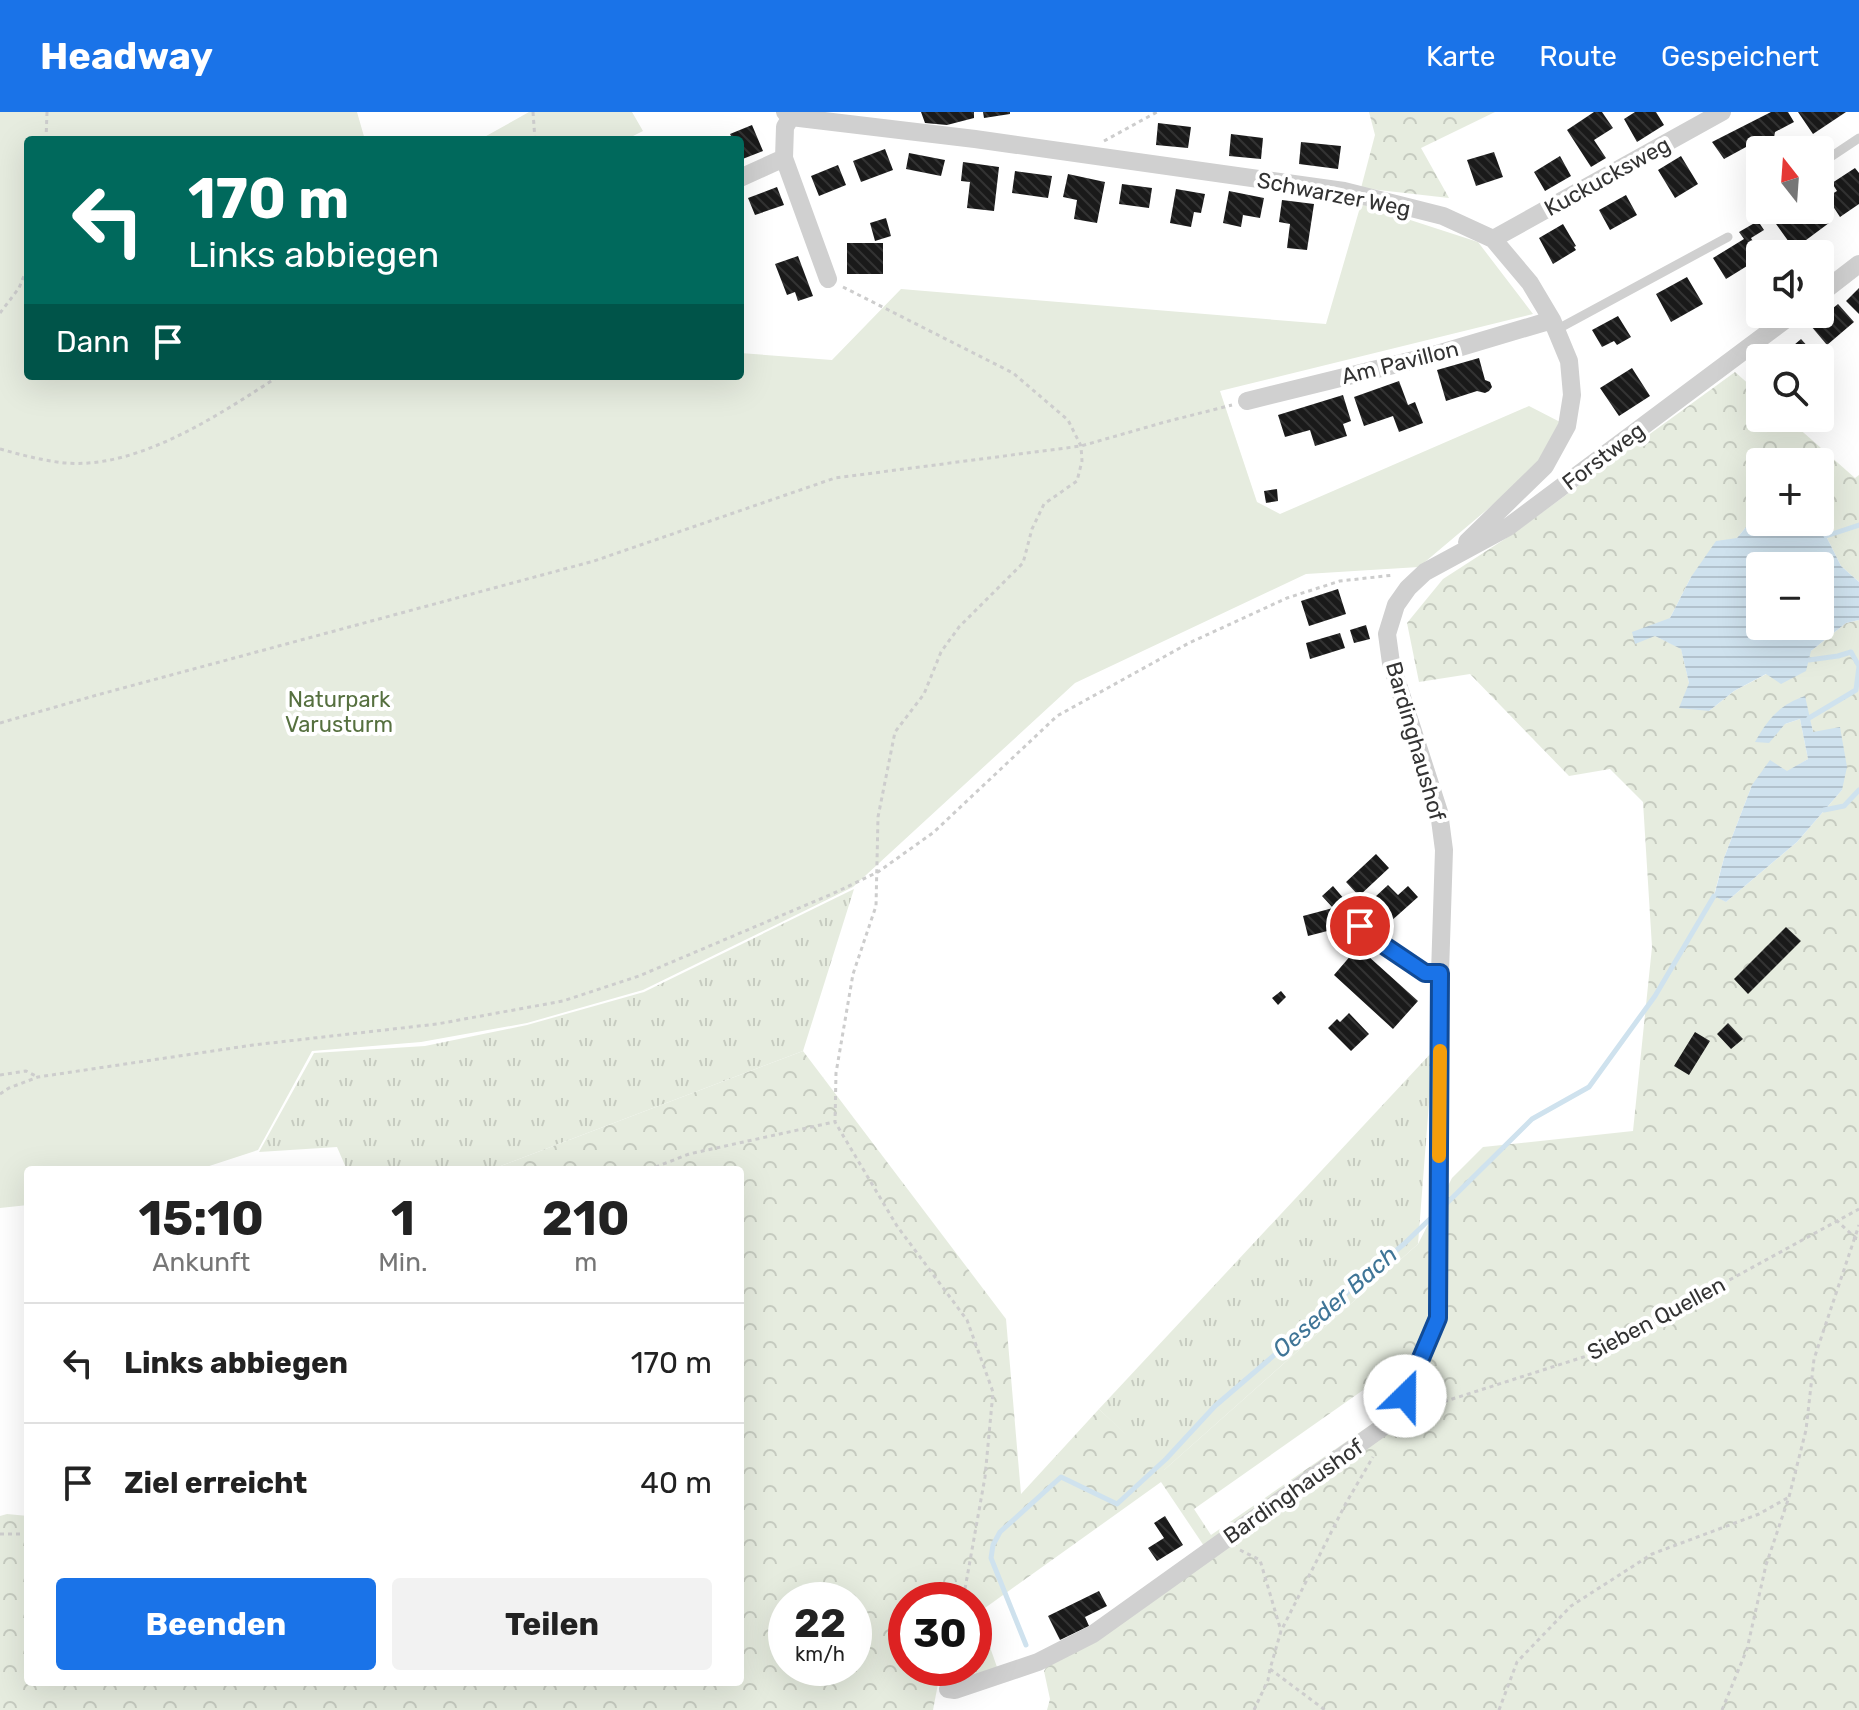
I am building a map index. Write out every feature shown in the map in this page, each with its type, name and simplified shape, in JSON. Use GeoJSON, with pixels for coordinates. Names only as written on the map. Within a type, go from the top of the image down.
{"type":"FeatureCollection","features":[{"type":"Feature","properties":{"kind":"street","name":"Kuckucksweg"},"geometry":{"type":"LineString","coordinates":[[1493,239],[1722,112]]}},
{"type":"Feature","properties":{"kind":"street","name":"Schwarzer Weg"},"geometry":{"type":"LineString","coordinates":[[788,114],[890,120],[1080,154],[1344,191],[1443,216],[1493,239],[1530,283],[1554,325],[1569,361],[1572,395],[1567,426],[1545,466],[1454,555]]}},
{"type":"Feature","properties":{"kind":"street"},"geometry":{"type":"LineString","coordinates":[[788,114],[784,158],[828,279]]}},
{"type":"Feature","properties":{"kind":"street"},"geometry":{"type":"LineString","coordinates":[[744,176],[784,158]]}},
{"type":"Feature","properties":{"kind":"street"},"geometry":{"type":"LineString","coordinates":[[1834,283],[1859,264]]}},
{"type":"Feature","properties":{"kind":"street","name":"Am Pavillon"},"geometry":{"type":"LineString","coordinates":[[1247,401],[1554,325]]}},
{"type":"Feature","properties":{"kind":"street","name":"Forstweg"},"geometry":{"type":"LineString","coordinates":[[1402,582],[1508,527],[1774,328]]}},
{"type":"Feature","properties":{"kind":"street","name":"Bardinghaushof"},"geometry":{"type":"LineString","coordinates":[[948,1689],[955,1690],[1038,1662],[1093,1634],[1397,1417],[1438,1318],[1440,973],[1444,850],[1439,812],[1391,663],[1387,634],[1402,582]]}},
{"type":"Feature","properties":{"kind":"lane"},"geometry":{"type":"LineString","coordinates":[[1834,155],[1859,138]]}},
{"type":"Feature","properties":{"kind":"lane"},"geometry":{"type":"LineString","coordinates":[[1554,325],[1728,237]]}},
{"type":"Feature","properties":{"kind":"lane"},"geometry":{"type":"LineString","coordinates":[[1360,926],[1425,973],[1440,973]]}},
{"type":"Feature","properties":{"kind":"path"},"geometry":{"type":"LineString","coordinates":[[46,136],[47,112]]}},
{"type":"Feature","properties":{"kind":"path"},"geometry":{"type":"LineString","coordinates":[[533,112],[535,136]]}},
{"type":"Feature","properties":{"kind":"path"},"geometry":{"type":"LineString","coordinates":[[1080,154],[1157,112]]}},
{"type":"Feature","properties":{"kind":"path"},"geometry":{"type":"LineString","coordinates":[[0,313],[19,288],[24,276]]}},
{"type":"Feature","properties":{"kind":"path"},"geometry":{"type":"LineString","coordinates":[[828,279],[1013,373],[1068,420],[1081,446],[1082,461],[1077,481],[1044,504],[1032,529],[1023,563],[959,627],[941,652],[924,694],[895,732],[878,817],[876,906],[853,974],[836,1073],[835,1122],[897,1226],[967,1320],[993,1392],[985,1477],[966,1582]]}},
{"type":"Feature","properties":{"kind":"path"},"geometry":{"type":"LineString","coordinates":[[0,449],[68,463],[105,461],[160,445],[272,380]]}},
{"type":"Feature","properties":{"kind":"path"},"geometry":{"type":"LineString","coordinates":[[0,723],[594,561],[835,478],[1081,446],[1247,401]]}},
{"type":"Feature","properties":{"kind":"path"},"geometry":{"type":"LineString","coordinates":[[0,1094],[38,1077],[253,1045],[437,1024],[563,1001],[639,976],[878,872],[934,832],[1057,716],[1189,643],[1287,598],[1340,581],[1402,582]]}},
{"type":"Feature","properties":{"kind":"path"},"geometry":{"type":"LineString","coordinates":[[0,1075],[26,1071],[38,1077]]}},
{"type":"Feature","properties":{"kind":"path"},"geometry":{"type":"LineString","coordinates":[[658,1166],[689,1154],[835,1122]]}},
{"type":"Feature","properties":{"kind":"path","name":"Sieben Quellen"},"geometry":{"type":"LineString","coordinates":[[1397,1417],[1596,1353],[1859,1209]]}},
{"type":"Feature","properties":{"kind":"path"},"geometry":{"type":"LineString","coordinates":[[1836,1220],[1859,1241]]}},
{"type":"Feature","properties":{"kind":"path"},"geometry":{"type":"LineString","coordinates":[[1722,1710],[1747,1649],[1766,1565],[1789,1497],[1806,1430],[1814,1359],[1859,1225]]}},
{"type":"Feature","properties":{"kind":"path"},"geometry":{"type":"LineString","coordinates":[[1254,1710],[1268,1680],[1281,1631],[1346,1503],[1375,1454]]}},
{"type":"Feature","properties":{"kind":"path"},"geometry":{"type":"LineString","coordinates":[[1499,1710],[1517,1662],[1571,1606],[1652,1554],[1759,1514],[1789,1497]]}},
{"type":"Feature","properties":{"kind":"path"},"geometry":{"type":"LineString","coordinates":[[0,1534],[24,1534]]}},
{"type":"Feature","properties":{"kind":"path"},"geometry":{"type":"LineString","coordinates":[[1223,1541],[1260,1560],[1281,1631]]}},
{"type":"Feature","properties":{"kind":"path"},"geometry":{"type":"LineString","coordinates":[[1270,1669],[1325,1710]]}},
{"type":"Feature","properties":{"kind":"green space","name":"Naturpark Varusturm"},"geometry":{"type":"Polygon","coordinates":[[[0,112],[357,112],[364,136],[24,136],[24,380],[744,380],[744,353],[832,360],[901,289],[1326,324],[1361,204],[1478,242],[1533,314],[1220,391],[1257,502],[1280,514],[1529,406],[1562,423],[1540,465],[1419,567],[1306,574],[1075,683],[853,887],[643,990],[527,1023],[421,1042],[312,1051],[258,1150],[209,1166],[24,1166],[24,1205],[0,1208],[0,112]]]}},
{"type":"Feature","properties":{"kind":"green space"},"geometry":{"type":"Polygon","coordinates":[[[529,112],[632,112],[643,131],[633,136],[486,136],[529,112]]]}},
{"type":"Feature","properties":{"kind":"green space"},"geometry":{"type":"Polygon","coordinates":[[[1369,112],[1495,112],[1421,148],[1449,198],[1361,188],[1375,135],[1369,112]]]}},
{"type":"Feature","properties":{"kind":"green space"},"geometry":{"type":"Polygon","coordinates":[[[1735,372],[1746,382],[1746,432],[1803,432],[1821,448],[1746,448],[1746,527],[1691,577],[1670,618],[1655,636],[1681,648],[1689,683],[1709,711],[1734,691],[1811,651],[1825,640],[1834,640],[1834,633],[1846,623],[1859,620],[1859,1710],[1047,1710],[1050,1699],[1044,1671],[1048,1664],[1204,1546],[1161,1482],[992,1603],[992,1582],[888,1582],[888,1686],[938,1686],[933,1710],[0,1710],[0,1516],[7,1514],[24,1516],[24,1686],[744,1686],[744,1166],[501,1166],[803,1051],[1006,1319],[1021,1494],[1099,1409],[1164,1470],[1418,1244],[1452,1178],[1483,1147],[1633,1131],[1652,947],[1643,802],[1610,769],[1569,776],[1470,674],[1419,682],[1407,623],[1443,579],[1511,535],[1735,372]],[[1804,697],[1785,724],[1800,719],[1808,759],[1787,772],[1752,785],[1724,858],[1714,895],[1726,902],[1797,842],[1842,790],[1813,732],[1804,697]],[[1376,1381],[1194,1509],[1211,1535],[1395,1408],[1376,1381]]]}},
{"type":"Feature","properties":{"kind":"green space"},"geometry":{"type":"Polygon","coordinates":[[[1834,459],[1855,478],[1859,475],[1859,582],[1841,566],[1826,536],[1834,536],[1834,459]]]}},
{"type":"Feature","properties":{"kind":"green space"},"geometry":{"type":"Polygon","coordinates":[[[854,889],[803,1051],[501,1166],[345,1166],[337,1147],[259,1152],[314,1053],[425,1046],[527,1025],[644,992],[854,889]]]}},
{"type":"Feature","properties":{"kind":"green space"},"geometry":{"type":"Polygon","coordinates":[[[1433,1051],[1418,1244],[1163,1471],[1099,1409],[1433,1051]]]}},
{"type":"Feature","properties":{"kind":"green space"},"geometry":{"type":"Polygon","coordinates":[[[992,1653],[998,1670],[992,1672],[992,1653]]]}},
{"type":"Feature","properties":{"kind":"water"},"geometry":{"type":"Polygon","coordinates":[[[1746,527],[1746,536],[1826,536],[1834,552],[1746,552],[1746,640],[1825,640],[1811,651],[1806,671],[1781,684],[1766,674],[1734,691],[1709,711],[1679,708],[1689,683],[1681,649],[1655,636],[1635,644],[1632,632],[1670,618],[1691,577],[1716,541],[1737,538],[1746,527]]]}},
{"type":"Feature","properties":{"kind":"water"},"geometry":{"type":"Polygon","coordinates":[[[1834,552],[1841,566],[1859,582],[1859,620],[1846,623],[1834,633],[1834,552]]]}},
{"type":"Feature","properties":{"kind":"water"},"geometry":{"type":"Polygon","coordinates":[[[1805,696],[1813,732],[1840,727],[1847,767],[1842,790],[1797,842],[1726,902],[1714,896],[1724,858],[1752,785],[1770,760],[1787,771],[1808,759],[1800,719],[1785,724],[1769,743],[1755,742],[1775,714],[1805,696]]]}},
{"type":"Feature","properties":{"kind":"building"},"geometry":{"type":"Polygon","coordinates":[[[921,112],[974,112],[974,118],[947,125],[925,123],[921,112]]]}},
{"type":"Feature","properties":{"kind":"building"},"geometry":{"type":"Polygon","coordinates":[[[983,112],[1010,112],[1010,114],[984,118],[983,112]]]}},
{"type":"Feature","properties":{"kind":"building"},"geometry":{"type":"Polygon","coordinates":[[[1594,112],[1602,112],[1613,128],[1594,140],[1606,158],[1591,167],[1567,130],[1594,112]]]}},
{"type":"Feature","properties":{"kind":"building"},"geometry":{"type":"Polygon","coordinates":[[[1635,112],[1656,112],[1664,125],[1637,142],[1624,119],[1635,112]]]}},
{"type":"Feature","properties":{"kind":"building"},"geometry":{"type":"Polygon","coordinates":[[[1771,112],[1788,112],[1794,122],[1775,132],[1774,136],[1746,136],[1746,147],[1724,159],[1712,142],[1771,112]]]}},
{"type":"Feature","properties":{"kind":"building"},"geometry":{"type":"Polygon","coordinates":[[[1798,112],[1846,112],[1813,134],[1798,112]]]}},
{"type":"Feature","properties":{"kind":"building"},"geometry":{"type":"Polygon","coordinates":[[[1158,123],[1191,127],[1188,148],[1156,145],[1158,123]]]}},
{"type":"Feature","properties":{"kind":"building"},"geometry":{"type":"Polygon","coordinates":[[[752,125],[763,151],[744,158],[744,136],[730,134],[752,125]]]}},
{"type":"Feature","properties":{"kind":"building"},"geometry":{"type":"Polygon","coordinates":[[[1231,134],[1263,138],[1261,159],[1229,156],[1231,134]]]}},
{"type":"Feature","properties":{"kind":"building"},"geometry":{"type":"Polygon","coordinates":[[[1301,142],[1341,146],[1338,169],[1299,164],[1301,142]]]}},
{"type":"Feature","properties":{"kind":"building"},"geometry":{"type":"Polygon","coordinates":[[[885,149],[893,170],[861,182],[853,161],[885,149]]]}},
{"type":"Feature","properties":{"kind":"building"},"geometry":{"type":"Polygon","coordinates":[[[1494,152],[1503,177],[1476,186],[1467,160],[1494,152]]]}},
{"type":"Feature","properties":{"kind":"building"},"geometry":{"type":"Polygon","coordinates":[[[909,153],[945,160],[941,176],[906,169],[909,153]]]}},
{"type":"Feature","properties":{"kind":"building"},"geometry":{"type":"Polygon","coordinates":[[[1560,156],[1571,176],[1545,191],[1534,172],[1560,156]]]}},
{"type":"Feature","properties":{"kind":"building"},"geometry":{"type":"Polygon","coordinates":[[[1681,156],[1698,184],[1675,198],[1658,170],[1681,156]]]}},
{"type":"Feature","properties":{"kind":"building"},"geometry":{"type":"Polygon","coordinates":[[[963,162],[999,167],[994,211],[967,208],[970,182],[961,181],[963,162]]]}},
{"type":"Feature","properties":{"kind":"building"},"geometry":{"type":"Polygon","coordinates":[[[838,165],[846,185],[819,196],[811,176],[838,165]]]}},
{"type":"Feature","properties":{"kind":"building"},"geometry":{"type":"Polygon","coordinates":[[[1855,168],[1859,173],[1859,204],[1840,217],[1834,208],[1834,193],[1837,191],[1834,182],[1855,168]]]}},
{"type":"Feature","properties":{"kind":"building"},"geometry":{"type":"Polygon","coordinates":[[[1015,171],[1052,176],[1048,198],[1012,193],[1015,171]]]}},
{"type":"Feature","properties":{"kind":"building"},"geometry":{"type":"Polygon","coordinates":[[[1068,174],[1105,182],[1097,223],[1074,219],[1077,200],[1063,197],[1068,174]]]}},
{"type":"Feature","properties":{"kind":"building"},"geometry":{"type":"Polygon","coordinates":[[[1122,184],[1152,188],[1149,208],[1119,204],[1122,184]]]}},
{"type":"Feature","properties":{"kind":"building"},"geometry":{"type":"Polygon","coordinates":[[[777,187],[784,205],[755,215],[748,198],[777,187]]]}},
{"type":"Feature","properties":{"kind":"building"},"geometry":{"type":"Polygon","coordinates":[[[1176,189],[1205,194],[1201,213],[1194,212],[1191,227],[1170,223],[1176,189]]]}},
{"type":"Feature","properties":{"kind":"building"},"geometry":{"type":"Polygon","coordinates":[[[1229,191],[1264,198],[1260,218],[1243,215],[1241,227],[1223,223],[1229,191]]]}},
{"type":"Feature","properties":{"kind":"building"},"geometry":{"type":"Polygon","coordinates":[[[1626,195],[1637,215],[1610,230],[1599,210],[1626,195]]]}},
{"type":"Feature","properties":{"kind":"building"},"geometry":{"type":"Polygon","coordinates":[[[1282,200],[1314,204],[1307,250],[1287,248],[1290,224],[1279,222],[1282,200]]]}},
{"type":"Feature","properties":{"kind":"building"},"geometry":{"type":"Polygon","coordinates":[[[886,218],[891,236],[875,241],[870,223],[886,218]]]}},
{"type":"Feature","properties":{"kind":"building"},"geometry":{"type":"Polygon","coordinates":[[[1563,224],[1576,250],[1553,264],[1539,238],[1563,224]]]}},
{"type":"Feature","properties":{"kind":"building"},"geometry":{"type":"Polygon","coordinates":[[[1753,224],[1760,224],[1764,230],[1752,240],[1746,240],[1746,267],[1726,279],[1713,258],[1744,239],[1739,232],[1753,224]]]}},
{"type":"Feature","properties":{"kind":"building"},"geometry":{"type":"Polygon","coordinates":[[[1776,224],[1828,224],[1806,240],[1788,240],[1776,224]]]}},
{"type":"Feature","properties":{"kind":"building"},"geometry":{"type":"Polygon","coordinates":[[[847,243],[883,243],[883,274],[847,274],[847,243]]]}},
{"type":"Feature","properties":{"kind":"building"},"geometry":{"type":"Polygon","coordinates":[[[798,256],[813,296],[798,301],[795,292],[787,295],[775,264],[798,256]]]}},
{"type":"Feature","properties":{"kind":"building"},"geometry":{"type":"Polygon","coordinates":[[[1687,277],[1703,304],[1671,322],[1656,294],[1687,277]]]}},
{"type":"Feature","properties":{"kind":"building"},"geometry":{"type":"Polygon","coordinates":[[[1859,288],[1859,314],[1846,301],[1859,288]]]}},
{"type":"Feature","properties":{"kind":"building"},"geometry":{"type":"Polygon","coordinates":[[[1838,304],[1854,322],[1826,344],[1813,328],[1834,328],[1834,307],[1838,304]]]}},
{"type":"Feature","properties":{"kind":"building"},"geometry":{"type":"Polygon","coordinates":[[[1618,316],[1631,337],[1617,345],[1614,341],[1602,347],[1592,330],[1618,316]]]}},
{"type":"Feature","properties":{"kind":"building"},"geometry":{"type":"Polygon","coordinates":[[[1479,358],[1485,380],[1492,387],[1489,391],[1477,391],[1446,401],[1437,370],[1479,358]]]}},
{"type":"Feature","properties":{"kind":"building"},"geometry":{"type":"Polygon","coordinates":[[[1632,368],[1650,396],[1619,416],[1600,388],[1632,368]]]}},
{"type":"Feature","properties":{"kind":"building"},"geometry":{"type":"Polygon","coordinates":[[[1399,381],[1408,405],[1415,402],[1423,423],[1399,432],[1393,416],[1364,426],[1354,397],[1399,381]]]}},
{"type":"Feature","properties":{"kind":"building"},"geometry":{"type":"Polygon","coordinates":[[[1343,395],[1351,421],[1343,424],[1347,436],[1315,446],[1310,430],[1285,437],[1278,415],[1343,395]]]}},
{"type":"Feature","properties":{"kind":"building"},"geometry":{"type":"Polygon","coordinates":[[[1277,489],[1278,501],[1266,503],[1264,491],[1277,489]]]}},
{"type":"Feature","properties":{"kind":"building"},"geometry":{"type":"Polygon","coordinates":[[[1338,589],[1346,614],[1309,626],[1301,601],[1338,589]]]}},
{"type":"Feature","properties":{"kind":"building"},"geometry":{"type":"Polygon","coordinates":[[[1366,625],[1370,639],[1354,643],[1350,630],[1366,625]]]}},
{"type":"Feature","properties":{"kind":"building"},"geometry":{"type":"Polygon","coordinates":[[[1340,633],[1345,648],[1310,659],[1306,643],[1340,633]]]}},
{"type":"Feature","properties":{"kind":"building"},"geometry":{"type":"Polygon","coordinates":[[[1376,854],[1389,868],[1359,896],[1346,882],[1376,854]]]}},
{"type":"Feature","properties":{"kind":"building"},"geometry":{"type":"Polygon","coordinates":[[[1388,885],[1398,895],[1408,886],[1418,897],[1380,931],[1361,910],[1388,885]]]}},
{"type":"Feature","properties":{"kind":"building"},"geometry":{"type":"Polygon","coordinates":[[[1333,886],[1345,900],[1334,910],[1339,928],[1308,936],[1303,916],[1333,908],[1322,896],[1333,886]]]}},
{"type":"Feature","properties":{"kind":"building"},"geometry":{"type":"Polygon","coordinates":[[[1786,927],[1801,941],[1748,994],[1734,979],[1786,927]]]}},
{"type":"Feature","properties":{"kind":"building"},"geometry":{"type":"Polygon","coordinates":[[[1358,947],[1418,1001],[1393,1029],[1334,975],[1358,947]]]}},
{"type":"Feature","properties":{"kind":"building"},"geometry":{"type":"Polygon","coordinates":[[[1281,991],[1286,997],[1278,1005],[1272,998],[1281,991]]]}},
{"type":"Feature","properties":{"kind":"building"},"geometry":{"type":"Polygon","coordinates":[[[1349,1013],[1369,1034],[1351,1051],[1328,1028],[1349,1013]]]}},
{"type":"Feature","properties":{"kind":"building"},"geometry":{"type":"Polygon","coordinates":[[[1728,1023],[1743,1039],[1731,1049],[1717,1034],[1728,1023]]]}},
{"type":"Feature","properties":{"kind":"building"},"geometry":{"type":"Polygon","coordinates":[[[1695,1032],[1710,1041],[1689,1075],[1674,1066],[1695,1032]]]}},
{"type":"Feature","properties":{"kind":"building"},"geometry":{"type":"Polygon","coordinates":[[[1165,1516],[1183,1545],[1157,1561],[1148,1548],[1164,1538],[1154,1523],[1165,1516]]]}},
{"type":"Feature","properties":{"kind":"building"},"geometry":{"type":"Polygon","coordinates":[[[1099,1591],[1107,1606],[1085,1617],[1089,1626],[1060,1640],[1048,1616],[1099,1591]]]}},
{"type":"Feature","properties":{"kind":"waterway","name":"Oeseder Bach"},"geometry":{"type":"LineString","coordinates":[[1834,533],[1859,525]]}},
{"type":"Feature","properties":{"kind":"waterway"},"geometry":{"type":"LineString","coordinates":[[1809,660],[1851,652],[1859,666]]}},
{"type":"Feature","properties":{"kind":"waterway"},"geometry":{"type":"LineString","coordinates":[[1809,718],[1856,690],[1859,666]]}},
{"type":"Feature","properties":{"kind":"waterway"},"geometry":{"type":"LineString","coordinates":[[1824,810],[1844,806],[1859,790]]}},
{"type":"Feature","properties":{"kind":"waterway","name":"Oeseder Bach"},"geometry":{"type":"LineString","coordinates":[[1444,1206],[1532,1119],[1589,1087],[1655,996],[1714,896]]}},
{"type":"Feature","properties":{"kind":"waterway","name":"Oeseder Bach"},"geometry":{"type":"LineString","coordinates":[[1026,1645],[991,1558],[1000,1532],[1061,1477],[1117,1504],[1166,1459],[1215,1406],[1433,1216]]}},
{"type":"Feature","properties":{"kind":"slow traffic"},"geometry":{"type":"LineString","coordinates":[[1439,1156],[1440,1051]]}},
{"type":"Feature","properties":{"kind":"route"},"geometry":{"type":"LineString","coordinates":[[1360,926],[1425,973],[1440,973],[1438,1318],[1405,1396]]}}]}
